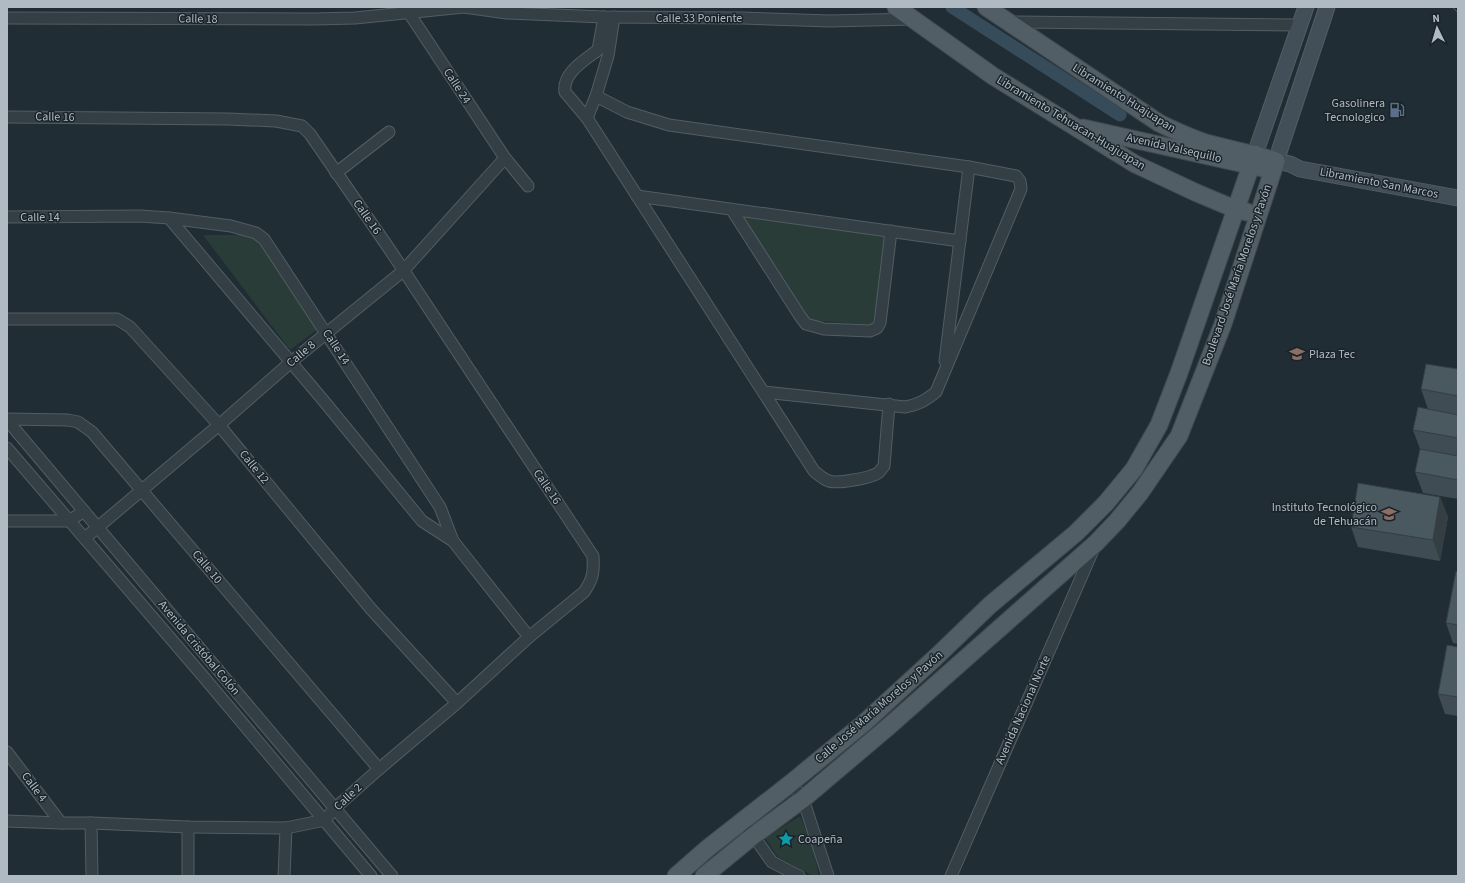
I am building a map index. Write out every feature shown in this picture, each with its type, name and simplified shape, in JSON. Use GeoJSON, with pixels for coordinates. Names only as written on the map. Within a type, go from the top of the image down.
{"type":"FeatureCollection","features":[{"type":"Feature","properties":{"kind":"main road","name":"Libramiento Tehuacan-Huajuapan"},"geometry":{"type":"LineString","coordinates":[[896,7],[993,76],[1135,164],[1197,193],[1236,209],[1259,215]]}},
{"type":"Feature","properties":{"kind":"main road","name":"Libramiento Huajuapan"},"geometry":{"type":"LineString","coordinates":[[986,7],[1159,122],[1184,134],[1253,160]]}},
{"type":"Feature","properties":{"kind":"main road","name":"Boulevard José María Morelos y Pavón"},"geometry":{"type":"LineString","coordinates":[[1076,532],[1106,502],[1134,469],[1159,425],[1179,373],[1306,7]]}},
{"type":"Feature","properties":{"kind":"main road","name":"Boulevard José María Morelos y Pavón"},"geometry":{"type":"LineString","coordinates":[[1096,543],[1117,521],[1140,493],[1179,436],[1224,324],[1274,166],[1327,7]]}},
{"type":"Feature","properties":{"kind":"main road"},"geometry":{"type":"LineString","coordinates":[[1150,142],[1159,122]]}},
{"type":"Feature","properties":{"kind":"main road","name":"Avenida Valsequillo"},"geometry":{"type":"LineString","coordinates":[[1075,126],[1150,142],[1253,160],[1274,166]]}},
{"type":"Feature","properties":{"kind":"main road","name":"Libramiento San Marcos"},"geometry":{"type":"LineString","coordinates":[[1274,166],[1288,173],[1300,169],[1458,198]]}},
{"type":"Feature","properties":{"kind":"main road","name":"Calle José María Morelos y Pavón"},"geometry":{"type":"LineString","coordinates":[[676,876],[864,723],[990,605],[1076,532]]}},
{"type":"Feature","properties":{"kind":"main road","name":"Calle José María Morelos y Pavón"},"geometry":{"type":"LineString","coordinates":[[704,876],[753,836],[803,799],[888,727],[1096,543]]}},
{"type":"Feature","properties":{"kind":"street"},"geometry":{"type":"LineString","coordinates":[[380,7],[390,14]]}},
{"type":"Feature","properties":{"kind":"street","name":"Calle 33 Poniente"},"geometry":{"type":"LineString","coordinates":[[390,14],[464,7],[507,13],[609,17],[742,18],[830,21],[913,19]]}},
{"type":"Feature","properties":{"kind":"street","name":"Calle 24"},"geometry":{"type":"LineString","coordinates":[[409,13],[505,158],[528,186]]}},
{"type":"Feature","properties":{"kind":"street","name":"Calle 18"},"geometry":{"type":"LineString","coordinates":[[7,18],[307,19],[355,18],[390,14]]}},
{"type":"Feature","properties":{"kind":"street"},"geometry":{"type":"LineString","coordinates":[[609,17],[598,50],[582,62],[570,74],[564,86],[565,92],[587,118],[814,471],[822,478],[831,482],[844,482],[872,476],[879,472],[884,466],[889,404]]}},
{"type":"Feature","properties":{"kind":"street"},"geometry":{"type":"LineString","coordinates":[[587,118],[596,96],[608,56],[609,17]]}},
{"type":"Feature","properties":{"kind":"street"},"geometry":{"type":"LineString","coordinates":[[1007,22],[1300,25]]}},
{"type":"Feature","properties":{"kind":"street"},"geometry":{"type":"LineString","coordinates":[[598,50],[608,56]]}},
{"type":"Feature","properties":{"kind":"street"},"geometry":{"type":"LineString","coordinates":[[596,96],[627,112],[669,125],[969,167],[1016,176],[1020,181],[1021,189],[936,392],[925,401],[916,405],[905,407],[889,404],[764,392]]}},
{"type":"Feature","properties":{"kind":"street","name":"Calle 16"},"geometry":{"type":"LineString","coordinates":[[7,117],[228,119],[289,123],[302,126],[310,134],[403,271],[593,556]]}},
{"type":"Feature","properties":{"kind":"street"},"geometry":{"type":"LineString","coordinates":[[336,173],[388,132]]}},
{"type":"Feature","properties":{"kind":"street","name":"Calle 8"},"geometry":{"type":"LineString","coordinates":[[85,538],[291,362],[403,271],[505,158]]}},
{"type":"Feature","properties":{"kind":"street"},"geometry":{"type":"LineString","coordinates":[[943,375],[969,167]]}},
{"type":"Feature","properties":{"kind":"street"},"geometry":{"type":"LineString","coordinates":[[637,196],[960,241]]}},
{"type":"Feature","properties":{"kind":"street"},"geometry":{"type":"LineString","coordinates":[[732,210],[806,324],[824,329],[870,331],[877,328],[880,323],[891,231]]}},
{"type":"Feature","properties":{"kind":"street","name":"Calle 14"},"geometry":{"type":"LineString","coordinates":[[7,217],[140,216],[170,218],[231,226],[256,233],[264,239],[440,507],[453,541],[530,637]]}},
{"type":"Feature","properties":{"kind":"street","name":"Calle 14"},"geometry":{"type":"LineString","coordinates":[[170,218],[422,521],[453,541]]}},
{"type":"Feature","properties":{"kind":"street","name":"Calle 12"},"geometry":{"type":"LineString","coordinates":[[7,319],[117,319],[130,327],[219,425],[371,609],[457,703]]}},
{"type":"Feature","properties":{"kind":"street","name":"Calle 10"},"geometry":{"type":"LineString","coordinates":[[7,419],[68,420],[78,422],[92,432],[379,769]]}},
{"type":"Feature","properties":{"kind":"street","name":"Avenida Cristóbal Colón"},"geometry":{"type":"LineString","coordinates":[[7,419],[392,876]]}},
{"type":"Feature","properties":{"kind":"street","name":"Avenida Cristóbal Colón"},"geometry":{"type":"LineString","coordinates":[[7,448],[202,675],[371,876]]}},
{"type":"Feature","properties":{"kind":"street"},"geometry":{"type":"LineString","coordinates":[[7,521],[70,521],[84,511]]}},
{"type":"Feature","properties":{"kind":"street","name":"Avenida Nacional Norte"},"geometry":{"type":"LineString","coordinates":[[951,876],[1096,543]]}},
{"type":"Feature","properties":{"kind":"street","name":"Calle 2"},"geometry":{"type":"LineString","coordinates":[[7,821],[188,827],[286,828],[325,820],[334,809],[379,769],[457,703],[530,637],[584,592],[591,582],[594,569],[593,556]]}},
{"type":"Feature","properties":{"kind":"street"},"geometry":{"type":"LineString","coordinates":[[202,675],[212,664]]}},
{"type":"Feature","properties":{"kind":"street","name":"Calle 4"},"geometry":{"type":"LineString","coordinates":[[7,752],[60,823]]}},
{"type":"Feature","properties":{"kind":"street"},"geometry":{"type":"LineString","coordinates":[[792,783],[803,799],[828,876]]}},
{"type":"Feature","properties":{"kind":"street"},"geometry":{"type":"LineString","coordinates":[[742,821],[772,862],[800,876]]}},
{"type":"Feature","properties":{"kind":"street"},"geometry":{"type":"LineString","coordinates":[[91,823],[92,876]]}},
{"type":"Feature","properties":{"kind":"street"},"geometry":{"type":"LineString","coordinates":[[188,827],[188,876]]}},
{"type":"Feature","properties":{"kind":"street"},"geometry":{"type":"LineString","coordinates":[[284,876],[286,828]]}},
{"type":"Feature","properties":{"kind":"green space"},"geometry":{"type":"Polygon","coordinates":[[[742,217],[886,235],[873,325],[807,320],[742,217]]]}},
{"type":"Feature","properties":{"kind":"green space"},"geometry":{"type":"Polygon","coordinates":[[[203,235],[254,235],[318,329],[290,350],[203,235]]]}},
{"type":"Feature","properties":{"kind":"green space"},"geometry":{"type":"Polygon","coordinates":[[[800,816],[812,844],[819,876],[813,876],[778,857],[765,838],[800,816]]]}},
{"type":"Feature","properties":{"kind":"building"},"geometry":{"type":"Polygon","coordinates":[[[1426,364],[1458,369],[1458,396],[1421,389],[1426,364]]]}},
{"type":"Feature","properties":{"kind":"building"},"geometry":{"type":"Polygon","coordinates":[[[1418,407],[1458,415],[1458,438],[1413,430],[1418,407]]]}},
{"type":"Feature","properties":{"kind":"building"},"geometry":{"type":"Polygon","coordinates":[[[1420,449],[1458,456],[1458,480],[1415,472],[1420,449]]]}},
{"type":"Feature","properties":{"kind":"building"},"geometry":{"type":"Polygon","coordinates":[[[1358,483],[1440,497],[1433,540],[1351,527],[1358,483]]]}},
{"type":"Feature","properties":{"kind":"building"},"geometry":{"type":"Polygon","coordinates":[[[1456,571],[1458,572],[1458,625],[1446,623],[1456,571]]]}},
{"type":"Feature","properties":{"kind":"building"},"geometry":{"type":"Polygon","coordinates":[[[1447,645],[1458,647],[1458,697],[1438,694],[1447,645]]]}},
{"type":"Feature","properties":{"kind":"waterway"},"geometry":{"type":"LineString","coordinates":[[952,7],[1120,115]]}},
{"type":"Feature","properties":{"kind":"railway"},"geometry":{"type":"LineString","coordinates":[[1455,7],[1458,10]]}},
{"type":"Feature","properties":{"kind":"place","name":"Gasolinera Tecnologico"},"geometry":{"type":"Point","coordinates":[1397,110]}},
{"type":"Feature","properties":{"kind":"place","name":"Plaza Tec"},"geometry":{"type":"Point","coordinates":[1297,354]}},
{"type":"Feature","properties":{"kind":"place","name":"Instituto Tecnológico de Tehuacán"},"geometry":{"type":"Point","coordinates":[1389,514]}},
{"type":"Feature","properties":{"kind":"place","name":"Coapeña"},"geometry":{"type":"Point","coordinates":[786,839]}}]}
